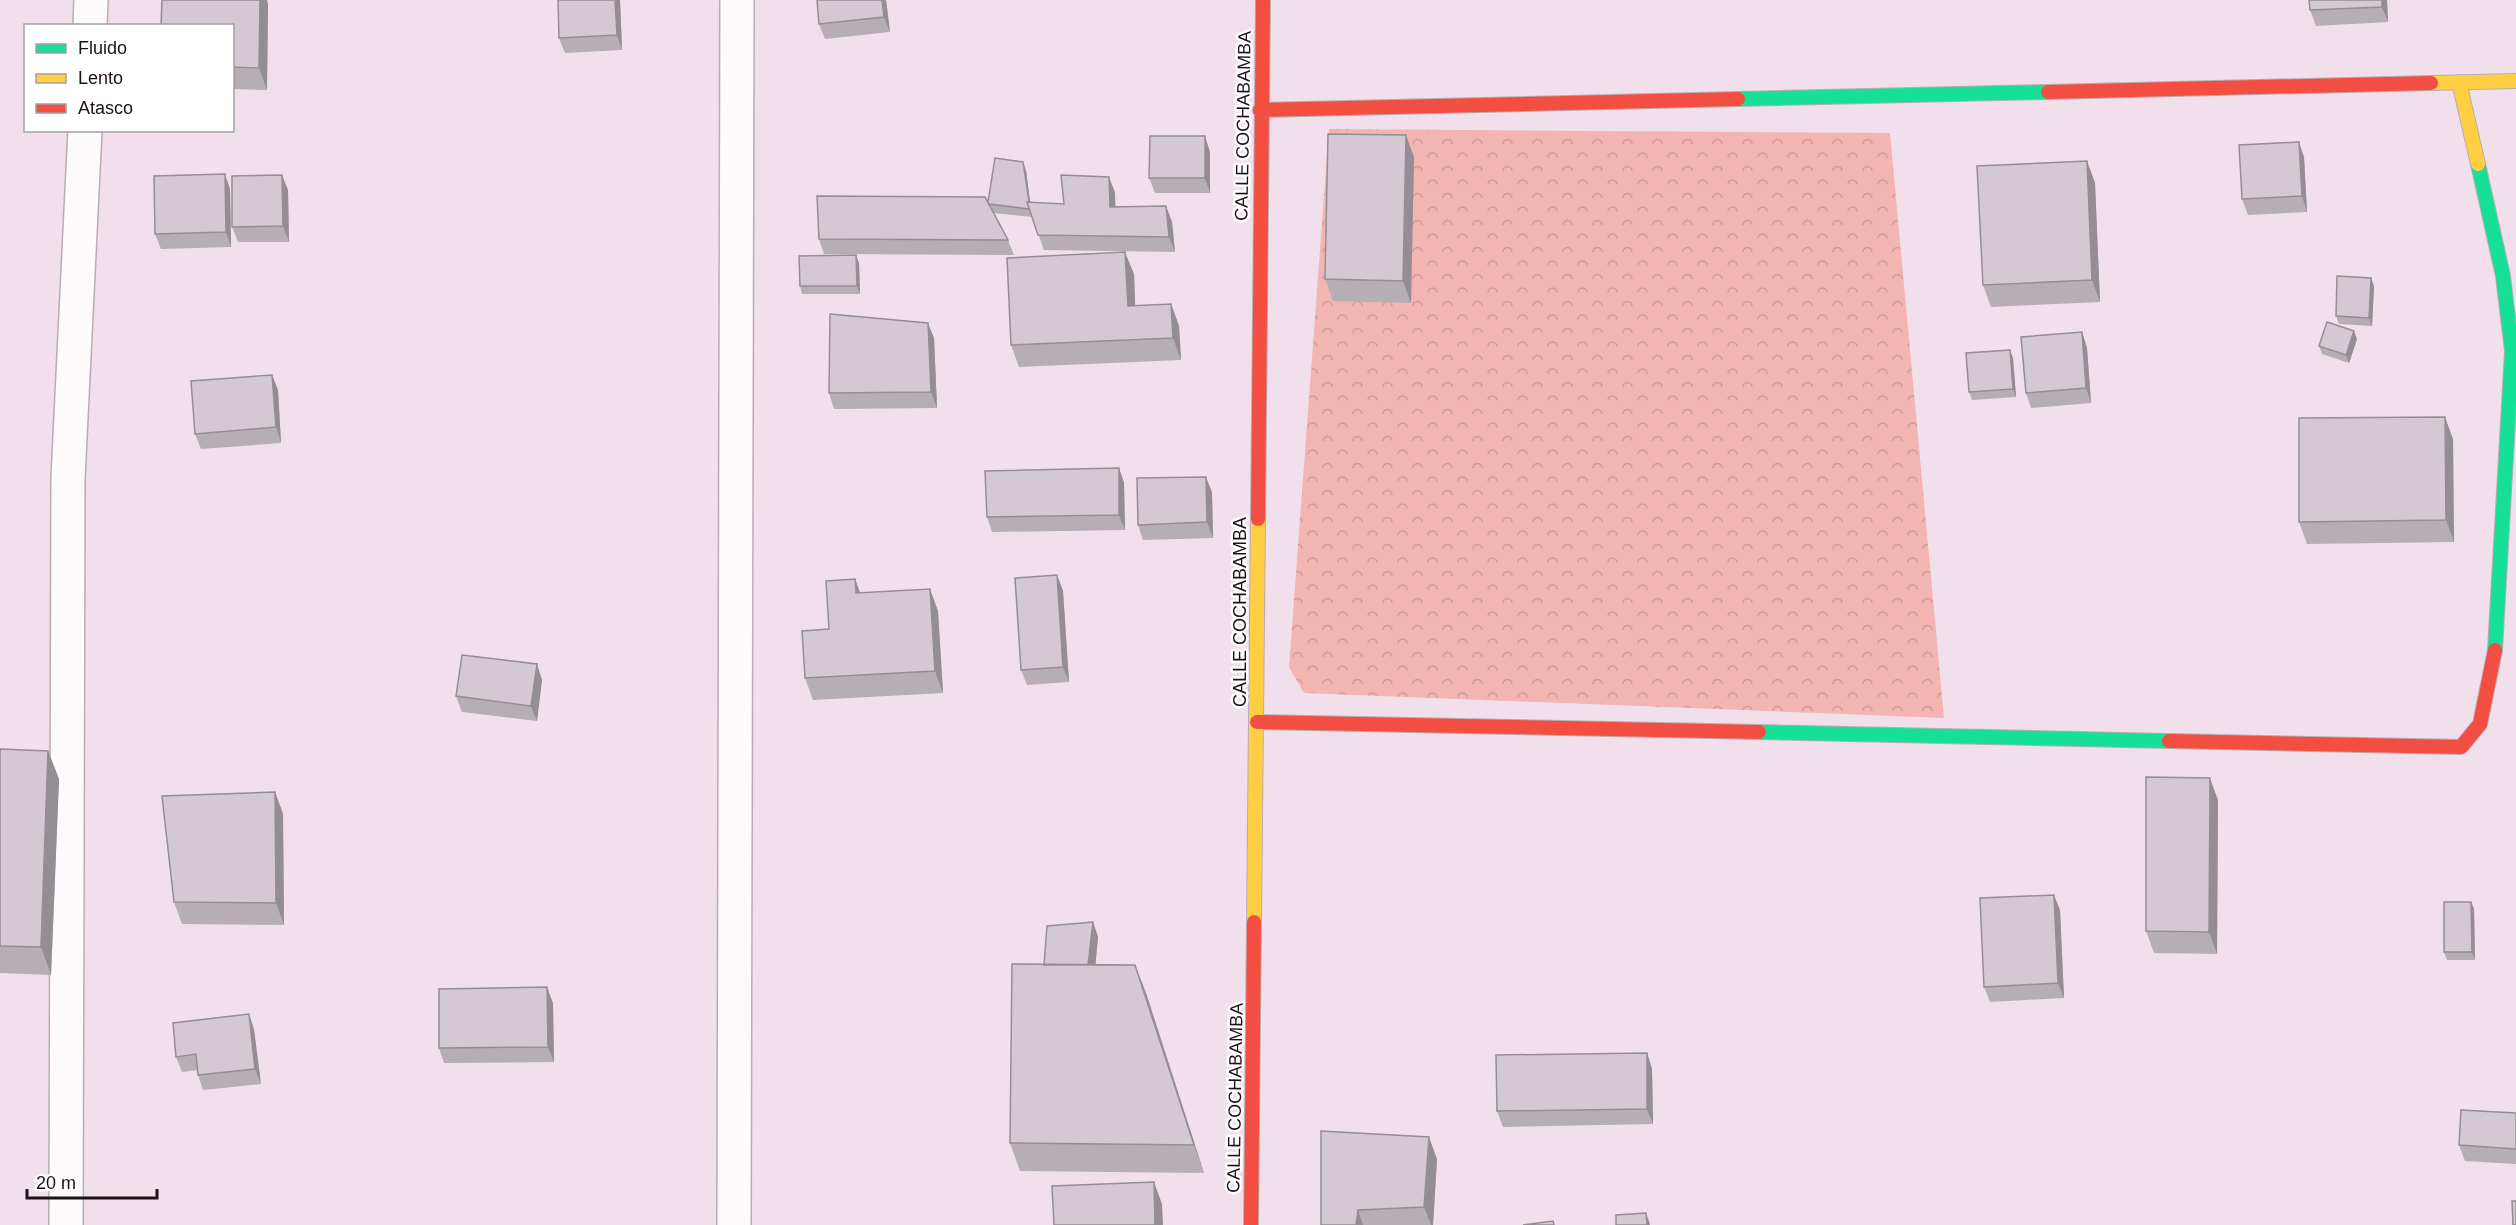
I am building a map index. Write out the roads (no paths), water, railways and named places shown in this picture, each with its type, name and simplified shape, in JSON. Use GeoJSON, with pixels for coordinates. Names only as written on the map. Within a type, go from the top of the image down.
{"type":"FeatureCollection","features":[{"type":"Feature","properties":{"kind":"street"},"geometry":{"type":"LineString","coordinates":[[90,24],[91,0]]}},
{"type":"Feature","properties":{"kind":"street"},"geometry":{"type":"LineString","coordinates":[[734,1225],[737,0]]}},
{"type":"Feature","properties":{"kind":"street","name":"CALLE COCHABAMBA"},"geometry":{"type":"LineString","coordinates":[[1251,1225],[1257,722],[1260,110],[1263,0]]}},
{"type":"Feature","properties":{"kind":"street"},"geometry":{"type":"LineString","coordinates":[[1260,110],[2516,81]]}},
{"type":"Feature","properties":{"kind":"street"},"geometry":{"type":"LineString","coordinates":[[1257,722],[2461,747],[2480,724],[2494,660],[2512,351],[2504,276],[2459,82]]}},
{"type":"Feature","properties":{"kind":"street"},"geometry":{"type":"LineString","coordinates":[[66,1225],[68,478],[85,132]]}}]}
